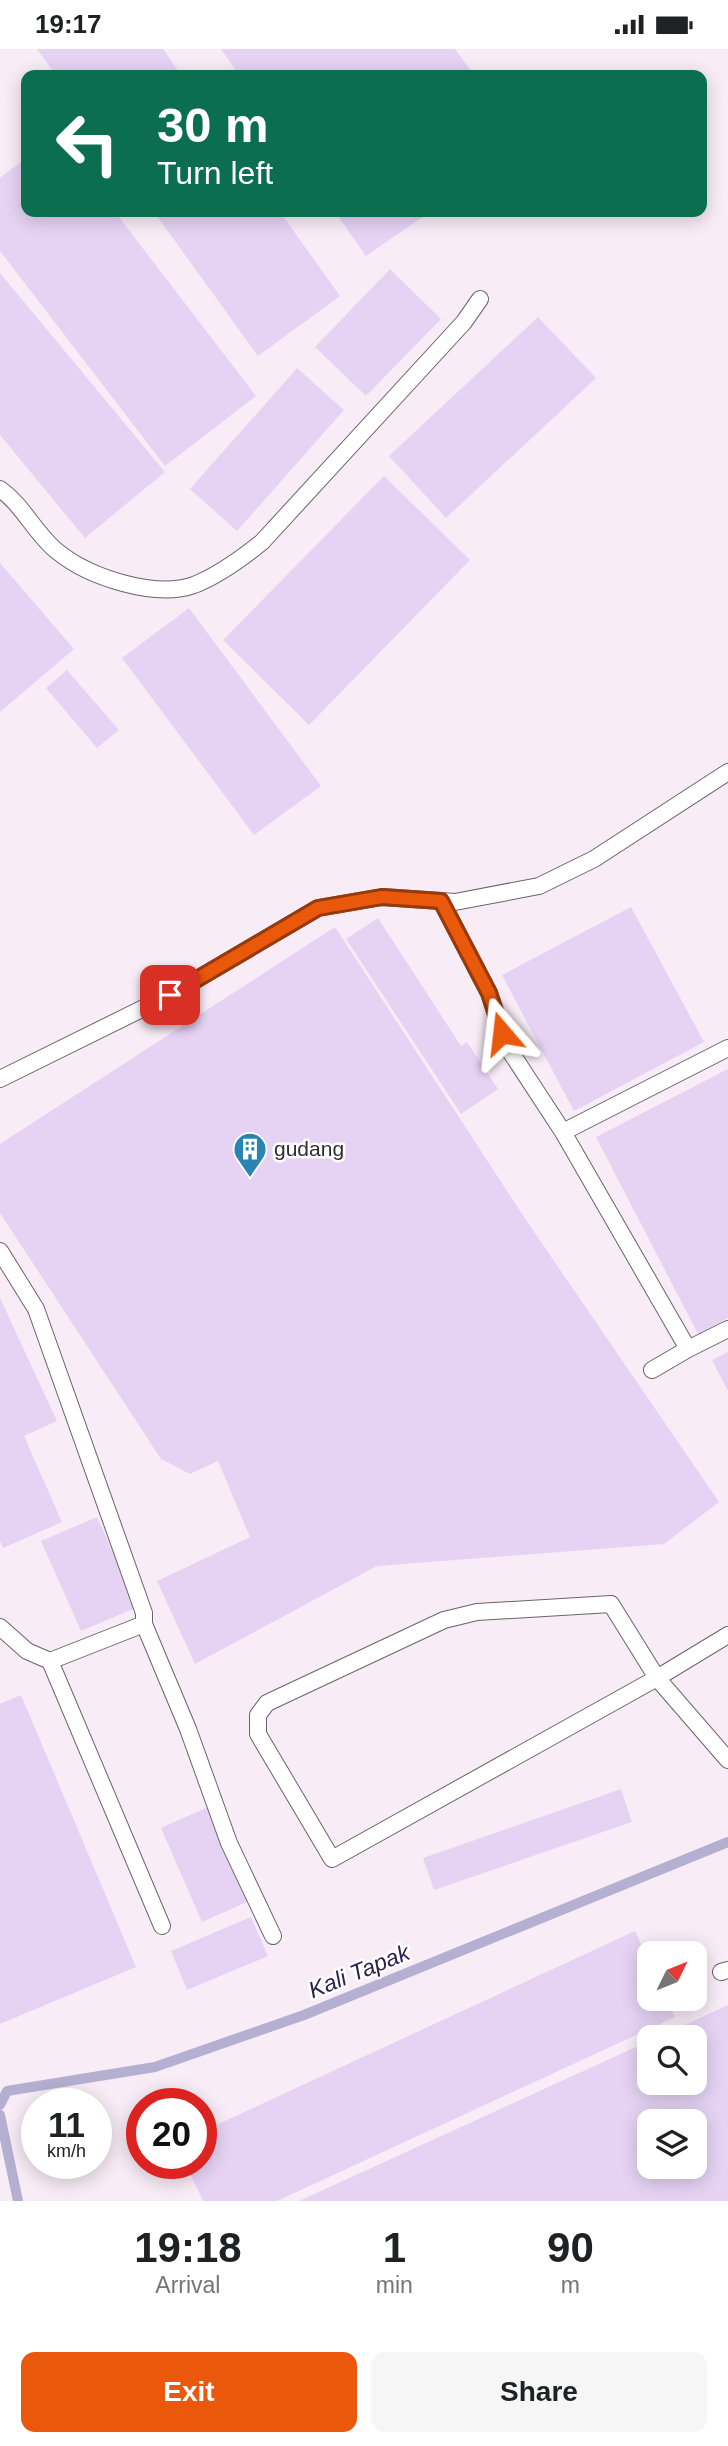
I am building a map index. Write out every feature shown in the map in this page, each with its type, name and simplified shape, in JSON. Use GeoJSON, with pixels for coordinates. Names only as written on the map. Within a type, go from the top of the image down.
{"type":"FeatureCollection","features":[{"type":"Feature","properties":{"kind":"lane"},"geometry":{"type":"LineString","coordinates":[[0,489],[13,498],[56,551],[82,567],[116,582],[153,589],[192,586],[235,563],[262,542],[464,322],[480,299]]}},
{"type":"Feature","properties":{"kind":"lane"},"geometry":{"type":"LineString","coordinates":[[0,1079],[170,995],[318,908],[382,897],[455,902],[539,886],[594,859],[728,772]]}},
{"type":"Feature","properties":{"kind":"lane"},"geometry":{"type":"LineString","coordinates":[[441,901],[489,993],[508,1048],[562,1132],[688,1349]]}},
{"type":"Feature","properties":{"kind":"lane"},"geometry":{"type":"LineString","coordinates":[[562,1132],[728,1048]]}},
{"type":"Feature","properties":{"kind":"lane"},"geometry":{"type":"LineString","coordinates":[[0,1251],[36,1309],[141,1601],[144,1624],[188,1729],[229,1843],[273,1935]]}},
{"type":"Feature","properties":{"kind":"lane"},"geometry":{"type":"LineString","coordinates":[[652,1370],[728,1329]]}},
{"type":"Feature","properties":{"kind":"lane"},"geometry":{"type":"LineString","coordinates":[[728,1635],[657,1678],[332,1859],[258,1734],[258,1715],[267,1703],[444,1620],[477,1612],[611,1604],[657,1678],[728,1760]]}},
{"type":"Feature","properties":{"kind":"lane"},"geometry":{"type":"LineString","coordinates":[[50,1661],[144,1624]]}},
{"type":"Feature","properties":{"kind":"lane"},"geometry":{"type":"LineString","coordinates":[[0,1627],[27,1651],[50,1661],[162,1926]]}},
{"type":"Feature","properties":{"kind":"building"},"geometry":{"type":"Polygon","coordinates":[[[37,49],[163,49],[178,70],[52,70],[37,49]]]}},
{"type":"Feature","properties":{"kind":"building"},"geometry":{"type":"Polygon","coordinates":[[[221,49],[455,49],[470,70],[236,70],[221,49]]]}},
{"type":"Feature","properties":{"kind":"building"},"geometry":{"type":"Polygon","coordinates":[[[21,162],[21,217],[119,217],[256,396],[165,466],[0,251],[0,178],[21,162]]]}},
{"type":"Feature","properties":{"kind":"building"},"geometry":{"type":"Polygon","coordinates":[[[158,217],[284,217],[340,296],[258,356],[158,217]]]}},
{"type":"Feature","properties":{"kind":"building"},"geometry":{"type":"Polygon","coordinates":[[[339,217],[423,217],[366,256],[339,217]]]}},
{"type":"Feature","properties":{"kind":"building"},"geometry":{"type":"Polygon","coordinates":[[[390,269],[441,319],[366,396],[315,347],[390,269]]]}},
{"type":"Feature","properties":{"kind":"building"},"geometry":{"type":"Polygon","coordinates":[[[0,273],[165,472],[85,538],[0,435],[0,273]]]}},
{"type":"Feature","properties":{"kind":"building"},"geometry":{"type":"Polygon","coordinates":[[[538,317],[596,378],[446,518],[389,456],[538,317]]]}},
{"type":"Feature","properties":{"kind":"building"},"geometry":{"type":"Polygon","coordinates":[[[297,368],[344,410],[237,531],[190,489],[297,368]]]}},
{"type":"Feature","properties":{"kind":"building"},"geometry":{"type":"Polygon","coordinates":[[[384,476],[470,560],[309,725],[223,640],[384,476]]]}},
{"type":"Feature","properties":{"kind":"building"},"geometry":{"type":"Polygon","coordinates":[[[0,563],[74,649],[0,712],[0,563]]]}},
{"type":"Feature","properties":{"kind":"building"},"geometry":{"type":"Polygon","coordinates":[[[189,608],[321,786],[254,835],[122,658],[189,608]]]}},
{"type":"Feature","properties":{"kind":"building"},"geometry":{"type":"Polygon","coordinates":[[[67,670],[119,730],[97,748],[46,688],[67,670]]]}},
{"type":"Feature","properties":{"kind":"building"},"geometry":{"type":"Polygon","coordinates":[[[631,907],[704,1042],[574,1111],[502,975],[631,907]]]}},
{"type":"Feature","properties":{"kind":"building"},"geometry":{"type":"Polygon","coordinates":[[[378,918],[461,1046],[467,1042],[498,1089],[461,1114],[346,939],[378,918]]]}},
{"type":"Feature","properties":{"kind":"building"},"geometry":{"type":"Polygon","coordinates":[[[335,927],[526,1220],[719,1502],[664,1544],[377,1566],[195,1664],[157,1581],[250,1537],[218,1461],[190,1474],[161,1459],[0,1213],[0,1144],[335,927]]]}},
{"type":"Feature","properties":{"kind":"building"},"geometry":{"type":"Polygon","coordinates":[[[728,1069],[728,1318],[698,1334],[596,1137],[728,1069]]]}},
{"type":"Feature","properties":{"kind":"building"},"geometry":{"type":"Polygon","coordinates":[[[0,1298],[57,1421],[24,1436],[62,1522],[3,1548],[0,1541],[0,1298]]]}},
{"type":"Feature","properties":{"kind":"building"},"geometry":{"type":"Polygon","coordinates":[[[728,1352],[728,1391],[712,1360],[728,1352]]]}},
{"type":"Feature","properties":{"kind":"building"},"geometry":{"type":"Polygon","coordinates":[[[97,1517],[138,1607],[81,1631],[41,1541],[97,1517]]]}},
{"type":"Feature","properties":{"kind":"building"},"geometry":{"type":"Polygon","coordinates":[[[21,1695],[136,1967],[0,2024],[0,1704],[21,1695]]]}},
{"type":"Feature","properties":{"kind":"building"},"geometry":{"type":"Polygon","coordinates":[[[621,1789],[632,1822],[434,1890],[423,1858],[621,1789]]]}},
{"type":"Feature","properties":{"kind":"building"},"geometry":{"type":"Polygon","coordinates":[[[208,1807],[249,1901],[202,1922],[161,1828],[208,1807]]]}},
{"type":"Feature","properties":{"kind":"building"},"geometry":{"type":"Polygon","coordinates":[[[251,1917],[268,1956],[187,1990],[171,1951],[251,1917]]]}},
{"type":"Feature","properties":{"kind":"building"},"geometry":{"type":"Polygon","coordinates":[[[635,1931],[640,1941],[637,1941],[637,2011],[672,2011],[675,2017],[658,2025],[637,2025],[637,2035],[277,2201],[203,2201],[193,2179],[217,2179],[217,2125],[635,1931]]]}},
{"type":"Feature","properties":{"kind":"building"},"geometry":{"type":"Polygon","coordinates":[[[728,2005],[728,2201],[299,2201],[637,2046],[637,2095],[707,2095],[707,2025],[685,2025],[728,2005]]]}},
{"type":"Feature","properties":{"kind":"waterway","name":"Kali Tapak"},"geometry":{"type":"LineString","coordinates":[[0,2105],[7,2091],[155,2067],[304,2015],[728,1842]]}},
{"type":"Feature","properties":{"kind":"waterway","name":"Kali Tapak"},"geometry":{"type":"LineString","coordinates":[[0,2115],[18,2201]]}},
{"type":"Feature","properties":{"kind":"place","name":"gudang"},"geometry":{"type":"Point","coordinates":[250,1179]}},
{"type":"Feature","properties":{"kind":"route"},"geometry":{"type":"LineString","coordinates":[[170,995],[318,908],[382,897],[441,901],[489,993],[502,1033]]}}]}
